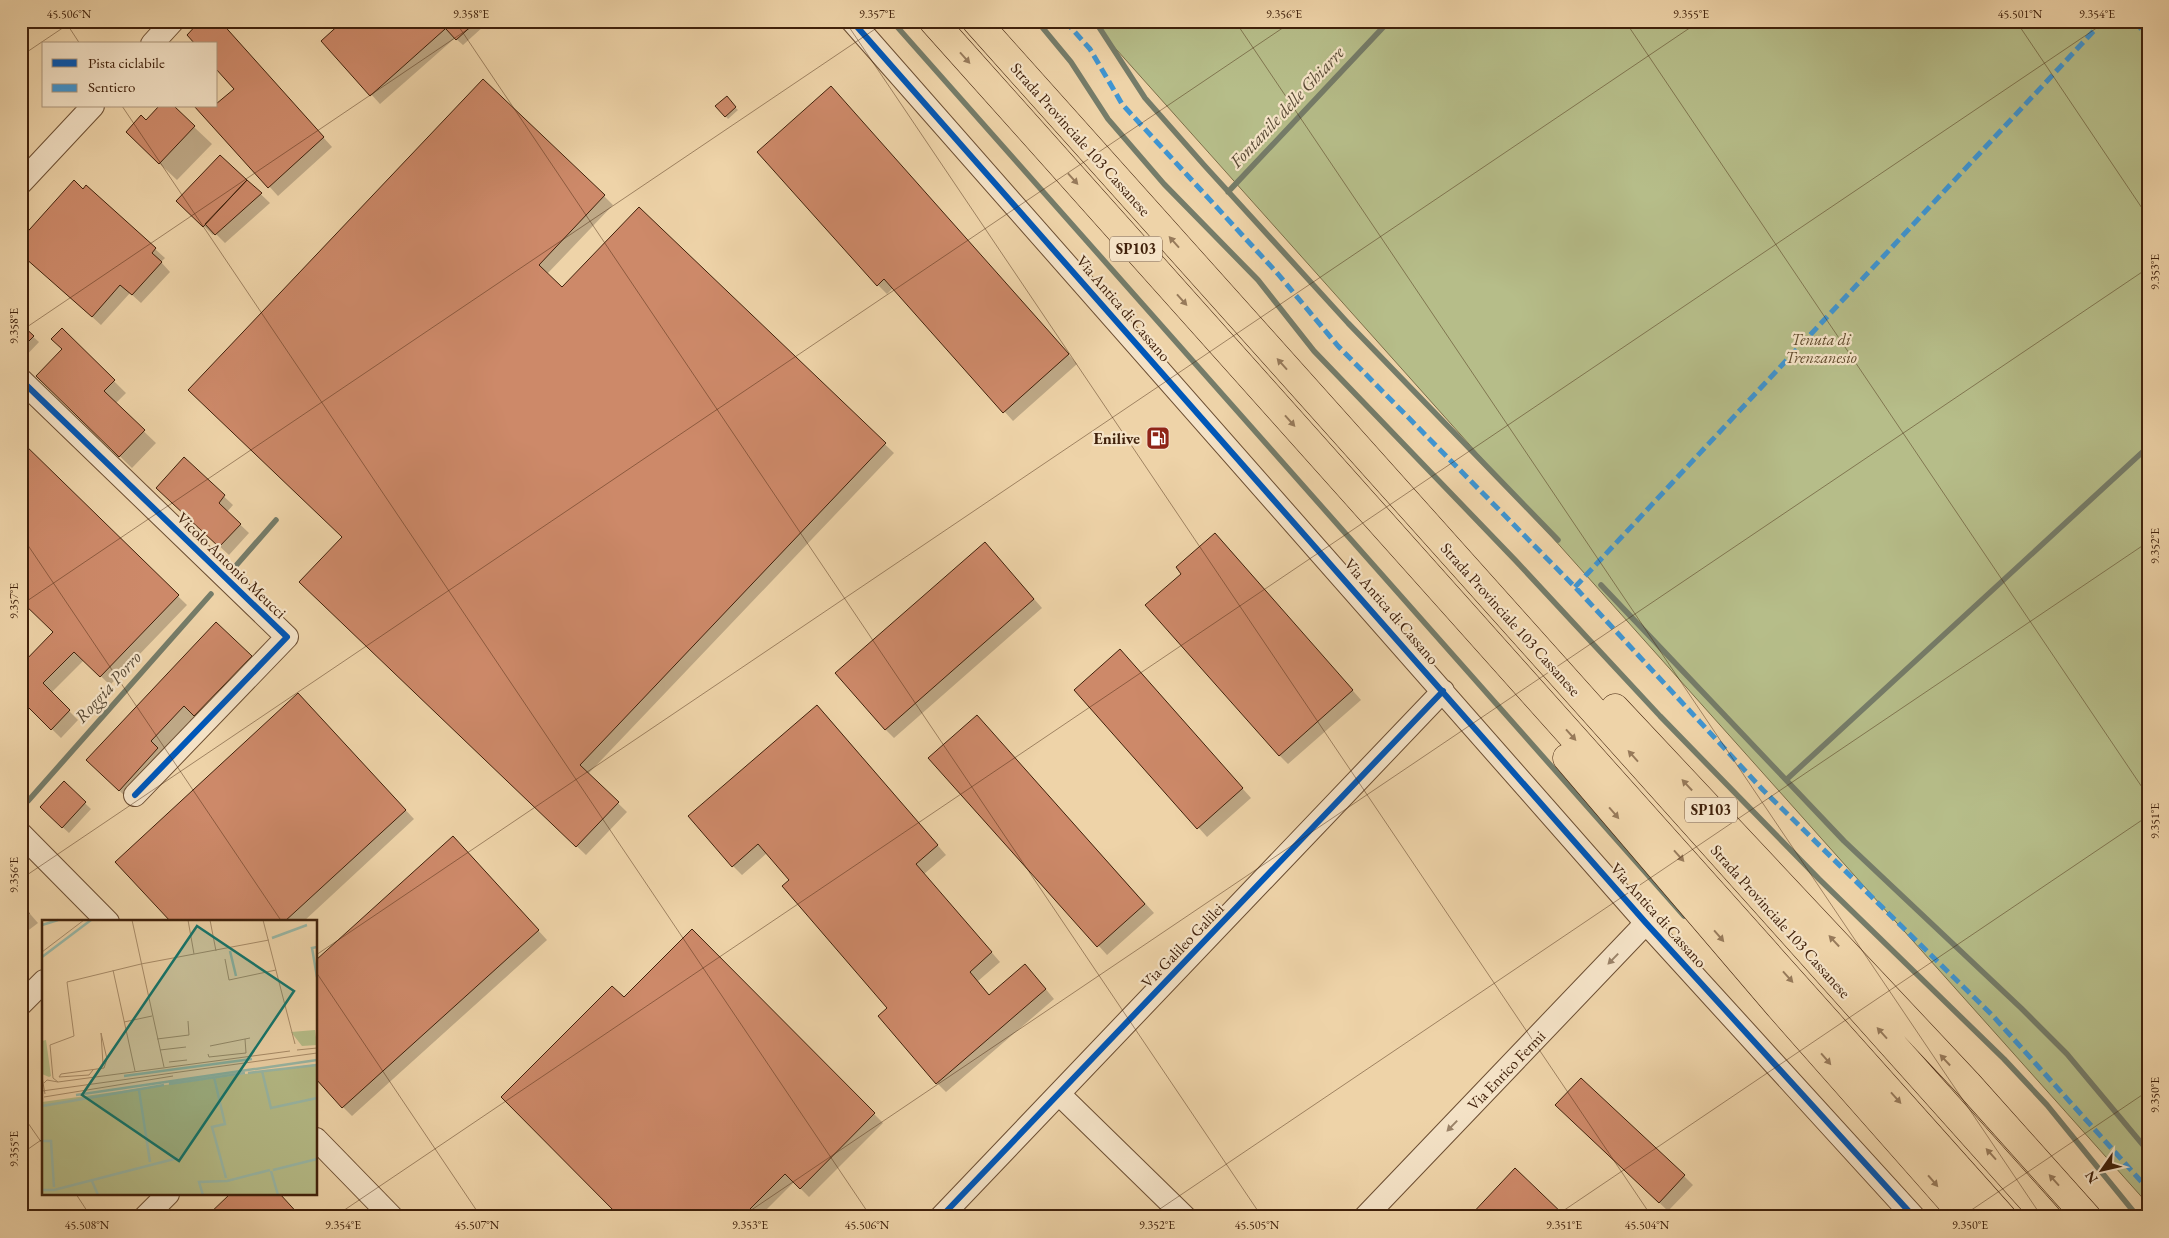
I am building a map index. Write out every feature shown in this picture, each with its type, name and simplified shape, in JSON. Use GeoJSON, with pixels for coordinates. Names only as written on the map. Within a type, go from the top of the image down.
{"type":"FeatureCollection","features":[{"type":"Feature","properties":{"kind":"highway","name":"Strada Provinciale 103 Cassanese"},"geometry":{"type":"LineString","coordinates":[[933,21],[2002,1217]]}},
{"type":"Feature","properties":{"kind":"highway","name":"Strada Provinciale 103 Cassanese"},"geometry":{"type":"LineString","coordinates":[[976,21],[2046,1217]]}},
{"type":"Feature","properties":{"kind":"highway","name":"SP103"},"geometry":{"type":"LineString","coordinates":[[1326,413],[1539,627],[1968,1084],[2087,1217]]}},
{"type":"Feature","properties":{"kind":"highway","name":"SP103"},"geometry":{"type":"LineString","coordinates":[[1340,477],[1425,592],[1771,997],[1965,1217]]}},
{"type":"Feature","properties":{"kind":"street"},"geometry":{"type":"LineString","coordinates":[[154,42],[173,21]]}},
{"type":"Feature","properties":{"kind":"street","name":"Via Antica di Cassano"},"geometry":{"type":"LineString","coordinates":[[852,21],[1646,923],[1914,1217]]}},
{"type":"Feature","properties":{"kind":"street"},"geometry":{"type":"LineString","coordinates":[[21,183],[91,108]]}},
{"type":"Feature","properties":{"kind":"street","name":"Vicolo Antonio Meucci"},"geometry":{"type":"LineString","coordinates":[[21,380],[287,637],[134,795]]}},
{"type":"Feature","properties":{"kind":"street","name":"Via Galileo Galilei"},"geometry":{"type":"LineString","coordinates":[[941,1217],[1443,691]]}},
{"type":"Feature","properties":{"kind":"street"},"geometry":{"type":"LineString","coordinates":[[21,834],[104,920]]}},
{"type":"Feature","properties":{"kind":"street","name":"Via Enrico Fermi"},"geometry":{"type":"LineString","coordinates":[[1365,1217],[1646,923]]}},
{"type":"Feature","properties":{"kind":"street"},"geometry":{"type":"LineString","coordinates":[[21,1004],[42,983]]}},
{"type":"Feature","properties":{"kind":"street"},"geometry":{"type":"LineString","coordinates":[[1058,1094],[1185,1217]]}},
{"type":"Feature","properties":{"kind":"street"},"geometry":{"type":"LineString","coordinates":[[318,1141],[392,1217]]}},
{"type":"Feature","properties":{"kind":"street"},"geometry":{"type":"LineString","coordinates":[[145,1217],[166,1196]]}},
{"type":"Feature","properties":{"kind":"green space","name":"Tenuta di Trenzanesio"},"geometry":{"type":"Polygon","coordinates":[[[1091,21],[2148,21],[2148,1204],[1091,21]]]}},
{"type":"Feature","properties":{"kind":"building"},"geometry":{"type":"Polygon","coordinates":[[[200,21],[220,21],[324,137],[268,188],[196,108],[218,108],[218,102],[234,89],[218,71],[218,42],[193,42],[187,35],[200,21]]]}},
{"type":"Feature","properties":{"kind":"building"},"geometry":{"type":"Polygon","coordinates":[[[343,21],[454,21],[370,96],[321,41],[343,21]]]}},
{"type":"Feature","properties":{"kind":"building"},"geometry":{"type":"Polygon","coordinates":[[[454,21],[477,21],[456,40],[446,29],[454,21]]]}},
{"type":"Feature","properties":{"kind":"building"},"geometry":{"type":"Polygon","coordinates":[[[483,79],[605,195],[539,265],[562,287],[639,207],[886,443],[580,765],[619,802],[576,847],[299,582],[342,537],[188,390],[483,79]]]}},
{"type":"Feature","properties":{"kind":"building"},"geometry":{"type":"Polygon","coordinates":[[[831,86],[1069,354],[1003,413],[884,279],[877,286],[757,152],[831,86]]]}},
{"type":"Feature","properties":{"kind":"building"},"geometry":{"type":"Polygon","coordinates":[[[727,96],[736,107],[725,117],[715,106],[727,96]]]}},
{"type":"Feature","properties":{"kind":"building"},"geometry":{"type":"Polygon","coordinates":[[[157,108],[176,108],[195,126],[159,164],[126,132],[141,115],[146,120],[157,108]]]}},
{"type":"Feature","properties":{"kind":"building"},"geometry":{"type":"Polygon","coordinates":[[[220,155],[247,180],[203,227],[176,201],[220,155]]]}},
{"type":"Feature","properties":{"kind":"building"},"geometry":{"type":"Polygon","coordinates":[[[74,180],[83,189],[86,185],[156,248],[152,253],[162,262],[132,295],[120,285],[92,317],[24,257],[28,253],[21,248],[21,239],[74,180]]]}},
{"type":"Feature","properties":{"kind":"building"},"geometry":{"type":"Polygon","coordinates":[[[247,180],[262,193],[215,235],[205,224],[247,180]]]}},
{"type":"Feature","properties":{"kind":"building"},"geometry":{"type":"Polygon","coordinates":[[[21,324],[34,336],[21,349],[21,324]]]}},
{"type":"Feature","properties":{"kind":"building"},"geometry":{"type":"Polygon","coordinates":[[[62,328],[115,380],[104,391],[145,430],[119,457],[36,376],[62,349],[51,339],[62,328]]]}},
{"type":"Feature","properties":{"kind":"building"},"geometry":{"type":"Polygon","coordinates":[[[21,441],[179,595],[100,677],[74,652],[43,683],[70,710],[51,730],[21,700],[21,665],[53,632],[21,601],[21,441]]]}},
{"type":"Feature","properties":{"kind":"building"},"geometry":{"type":"Polygon","coordinates":[[[184,457],[225,495],[219,503],[241,524],[219,547],[156,488],[184,457]]]}},
{"type":"Feature","properties":{"kind":"building"},"geometry":{"type":"Polygon","coordinates":[[[1215,533],[1353,690],[1279,756],[1145,605],[1181,574],[1176,567],[1215,533]]]}},
{"type":"Feature","properties":{"kind":"building"},"geometry":{"type":"Polygon","coordinates":[[[985,542],[1034,599],[885,730],[835,673],[985,542]]]}},
{"type":"Feature","properties":{"kind":"building"},"geometry":{"type":"Polygon","coordinates":[[[216,622],[252,656],[194,716],[184,706],[151,741],[158,748],[119,791],[86,760],[216,622]]]}},
{"type":"Feature","properties":{"kind":"building"},"geometry":{"type":"Polygon","coordinates":[[[1120,649],[1243,788],[1197,829],[1074,690],[1120,649]]]}},
{"type":"Feature","properties":{"kind":"building"},"geometry":{"type":"Polygon","coordinates":[[[298,693],[406,810],[286,920],[169,920],[115,862],[298,693]]]}},
{"type":"Feature","properties":{"kind":"building"},"geometry":{"type":"Polygon","coordinates":[[[817,705],[938,845],[916,864],[992,952],[970,972],[989,995],[1025,964],[1046,989],[936,1084],[878,1016],[887,1008],[782,886],[789,880],[758,844],[732,867],[688,816],[817,705]]]}},
{"type":"Feature","properties":{"kind":"building"},"geometry":{"type":"Polygon","coordinates":[[[977,715],[1145,904],[1097,947],[928,758],[977,715]]]}},
{"type":"Feature","properties":{"kind":"building"},"geometry":{"type":"Polygon","coordinates":[[[64,781],[86,802],[62,828],[40,807],[64,781]]]}},
{"type":"Feature","properties":{"kind":"building"},"geometry":{"type":"Polygon","coordinates":[[[453,836],[539,930],[342,1108],[318,1081],[318,958],[453,836]]]}},
{"type":"Feature","properties":{"kind":"building"},"geometry":{"type":"Polygon","coordinates":[[[24,906],[29,913],[28,916],[21,918],[21,907],[24,906]]]}},
{"type":"Feature","properties":{"kind":"building"},"geometry":{"type":"Polygon","coordinates":[[[692,929],[875,1113],[800,1189],[785,1174],[742,1217],[620,1217],[501,1097],[612,986],[624,997],[692,929]]]}},
{"type":"Feature","properties":{"kind":"building"},"geometry":{"type":"Polygon","coordinates":[[[1581,1078],[1685,1175],[1659,1203],[1555,1105],[1581,1078]]]}},
{"type":"Feature","properties":{"kind":"building"},"geometry":{"type":"Polygon","coordinates":[[[1515,1168],[1566,1217],[1469,1217],[1515,1168]]]}},
{"type":"Feature","properties":{"kind":"building"},"geometry":{"type":"Polygon","coordinates":[[[228,1196],[282,1196],[301,1217],[206,1217],[228,1196]]]}},
{"type":"Feature","properties":{"kind":"waterway"},"geometry":{"type":"LineString","coordinates":[[892,21],[1684,916]]}},
{"type":"Feature","properties":{"kind":"waterway"},"geometry":{"type":"LineString","coordinates":[[1037,21],[1071,62],[1108,119],[1164,184],[1258,280],[1314,351],[1516,561],[1660,716],[1819,879],[2004,1059],[2047,1105],[2138,1217]]}},
{"type":"Feature","properties":{"kind":"waterway"},"geometry":{"type":"LineString","coordinates":[[1095,21],[1145,98],[1204,165],[1348,323],[1558,540]]}},
{"type":"Feature","properties":{"kind":"waterway","name":"Fontanile delle Ghiarre"},"geometry":{"type":"LineString","coordinates":[[1228,192],[1389,21]]}},
{"type":"Feature","properties":{"kind":"waterway"},"geometry":{"type":"LineString","coordinates":[[1786,780],[2148,447]]}},
{"type":"Feature","properties":{"kind":"waterway","name":"Roggia Porro"},"geometry":{"type":"LineString","coordinates":[[233,569],[276,520]]}},
{"type":"Feature","properties":{"kind":"waterway"},"geometry":{"type":"LineString","coordinates":[[1601,585],[1844,841],[2067,1054],[2148,1151]]}},
{"type":"Feature","properties":{"kind":"waterway","name":"Roggia Porro"},"geometry":{"type":"LineString","coordinates":[[28,801],[211,594]]}},
{"type":"Feature","properties":{"kind":"marked path"},"geometry":{"type":"LineString","coordinates":[[1065,21],[1090,49],[1122,104],[1278,274],[1338,346],[1575,587],[1763,790],[1993,1016],[2148,1189]]}},
{"type":"Feature","properties":{"kind":"marked path"},"geometry":{"type":"LineString","coordinates":[[1575,587],[2103,21]]}},
{"type":"Feature","properties":{"kind":"marked path"},"geometry":{"type":"LineString","coordinates":[[2136,21],[2148,40]]}},
{"type":"Feature","properties":{"kind":"cycle path"},"geometry":{"type":"LineString","coordinates":[[852,21],[1646,923],[1914,1217]]}},
{"type":"Feature","properties":{"kind":"cycle path"},"geometry":{"type":"LineString","coordinates":[[21,380],[287,637],[135,795]]}},
{"type":"Feature","properties":{"kind":"cycle path"},"geometry":{"type":"LineString","coordinates":[[941,1217],[1443,691]]}},
{"type":"Feature","properties":{"kind":"place","name":"Enilive"},"geometry":{"type":"Point","coordinates":[1158,438]}}]}
